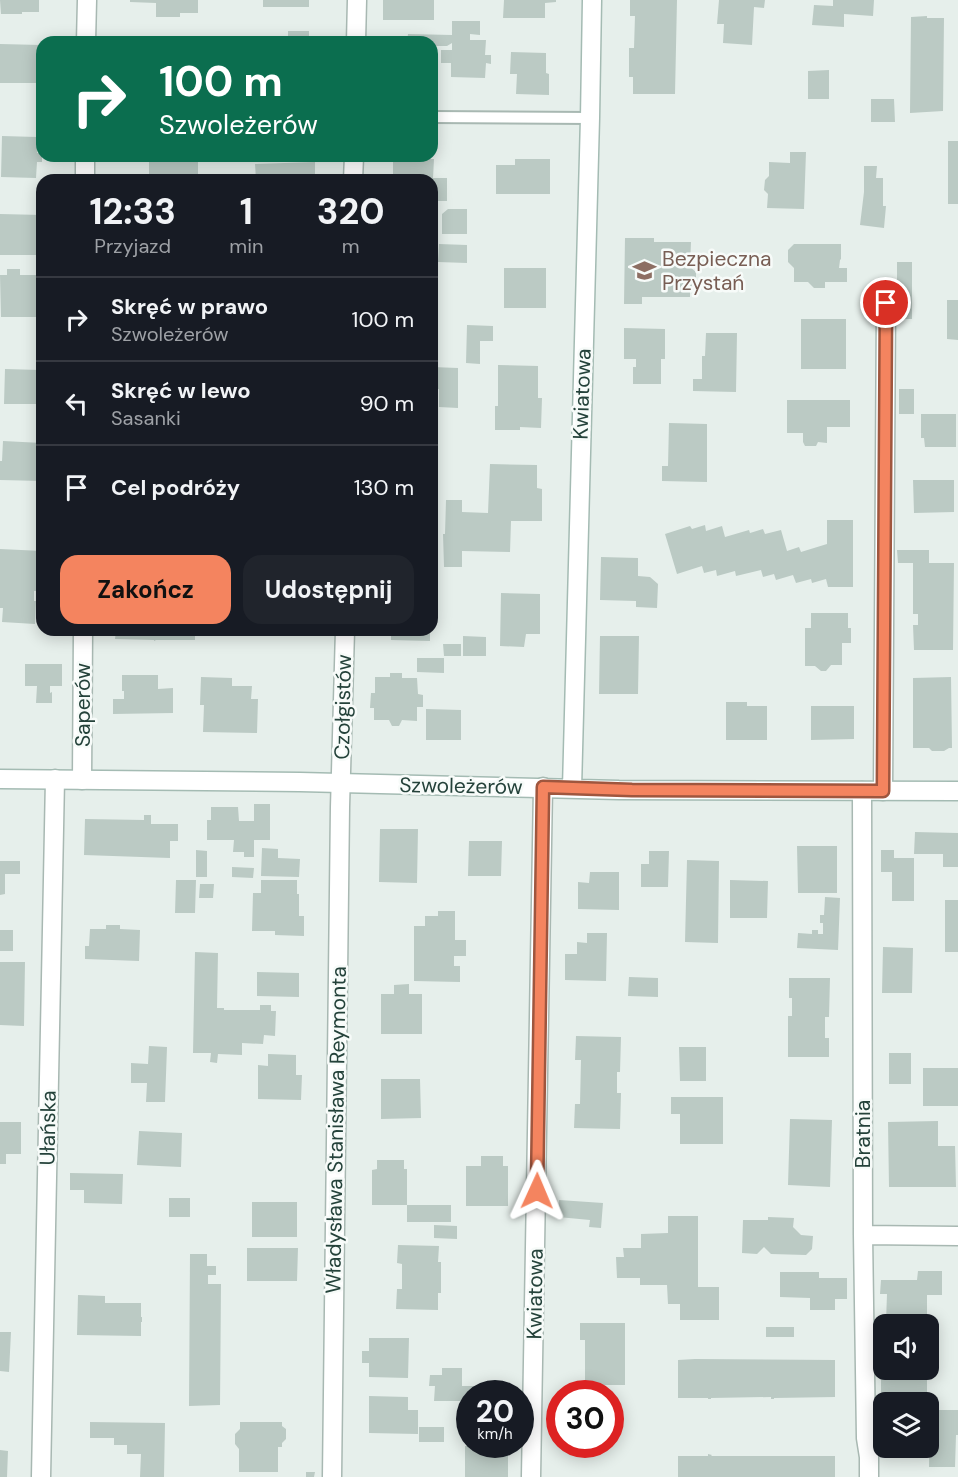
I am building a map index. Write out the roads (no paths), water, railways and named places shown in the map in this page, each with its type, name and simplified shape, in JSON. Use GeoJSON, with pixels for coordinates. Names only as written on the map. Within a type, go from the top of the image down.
{"type":"FeatureCollection","features":[{"type":"Feature","properties":{"kind":"street"},"geometry":{"type":"LineString","coordinates":[[87,0],[87,36]]}},
{"type":"Feature","properties":{"kind":"street"},"geometry":{"type":"LineString","coordinates":[[356,36],[357,0]]}},
{"type":"Feature","properties":{"kind":"street","name":"Kwiatowa"},"geometry":{"type":"LineString","coordinates":[[572,788],[592,0]]}},
{"type":"Feature","properties":{"kind":"street"},"geometry":{"type":"LineString","coordinates":[[883,791],[886,303]]}},
{"type":"Feature","properties":{"kind":"street","name":"Saperów"},"geometry":{"type":"LineString","coordinates":[[82,780],[83,636]]}},
{"type":"Feature","properties":{"kind":"street","name":"Czołgistów"},"geometry":{"type":"LineString","coordinates":[[341,784],[345,636]]}},
{"type":"Feature","properties":{"kind":"street","name":"Szwoleżerów"},"geometry":{"type":"LineString","coordinates":[[0,779],[632,790],[958,791]]}},
{"type":"Feature","properties":{"kind":"street","name":"Ułańska"},"geometry":{"type":"LineString","coordinates":[[41,1477],[55,779]]}},
{"type":"Feature","properties":{"kind":"street","name":"Władysława Stanisława Reymonta"},"geometry":{"type":"LineString","coordinates":[[332,1477],[341,784]]}},
{"type":"Feature","properties":{"kind":"street","name":"Kwiatowa"},"geometry":{"type":"LineString","coordinates":[[531,1477],[543,787]]}},
{"type":"Feature","properties":{"kind":"street","name":"Bratnia"},"geometry":{"type":"LineString","coordinates":[[862,790],[863,1235],[866,1438],[869,1477]]}},
{"type":"Feature","properties":{"kind":"street"},"geometry":{"type":"LineString","coordinates":[[863,1235],[958,1236]]}},
{"type":"Feature","properties":{"kind":"lane"},"geometry":{"type":"LineString","coordinates":[[438,117],[590,118]]}},
{"type":"Feature","properties":{"kind":"place","name":"Bezpieczna Przystań"},"geometry":{"type":"Point","coordinates":[644,271]}}]}
